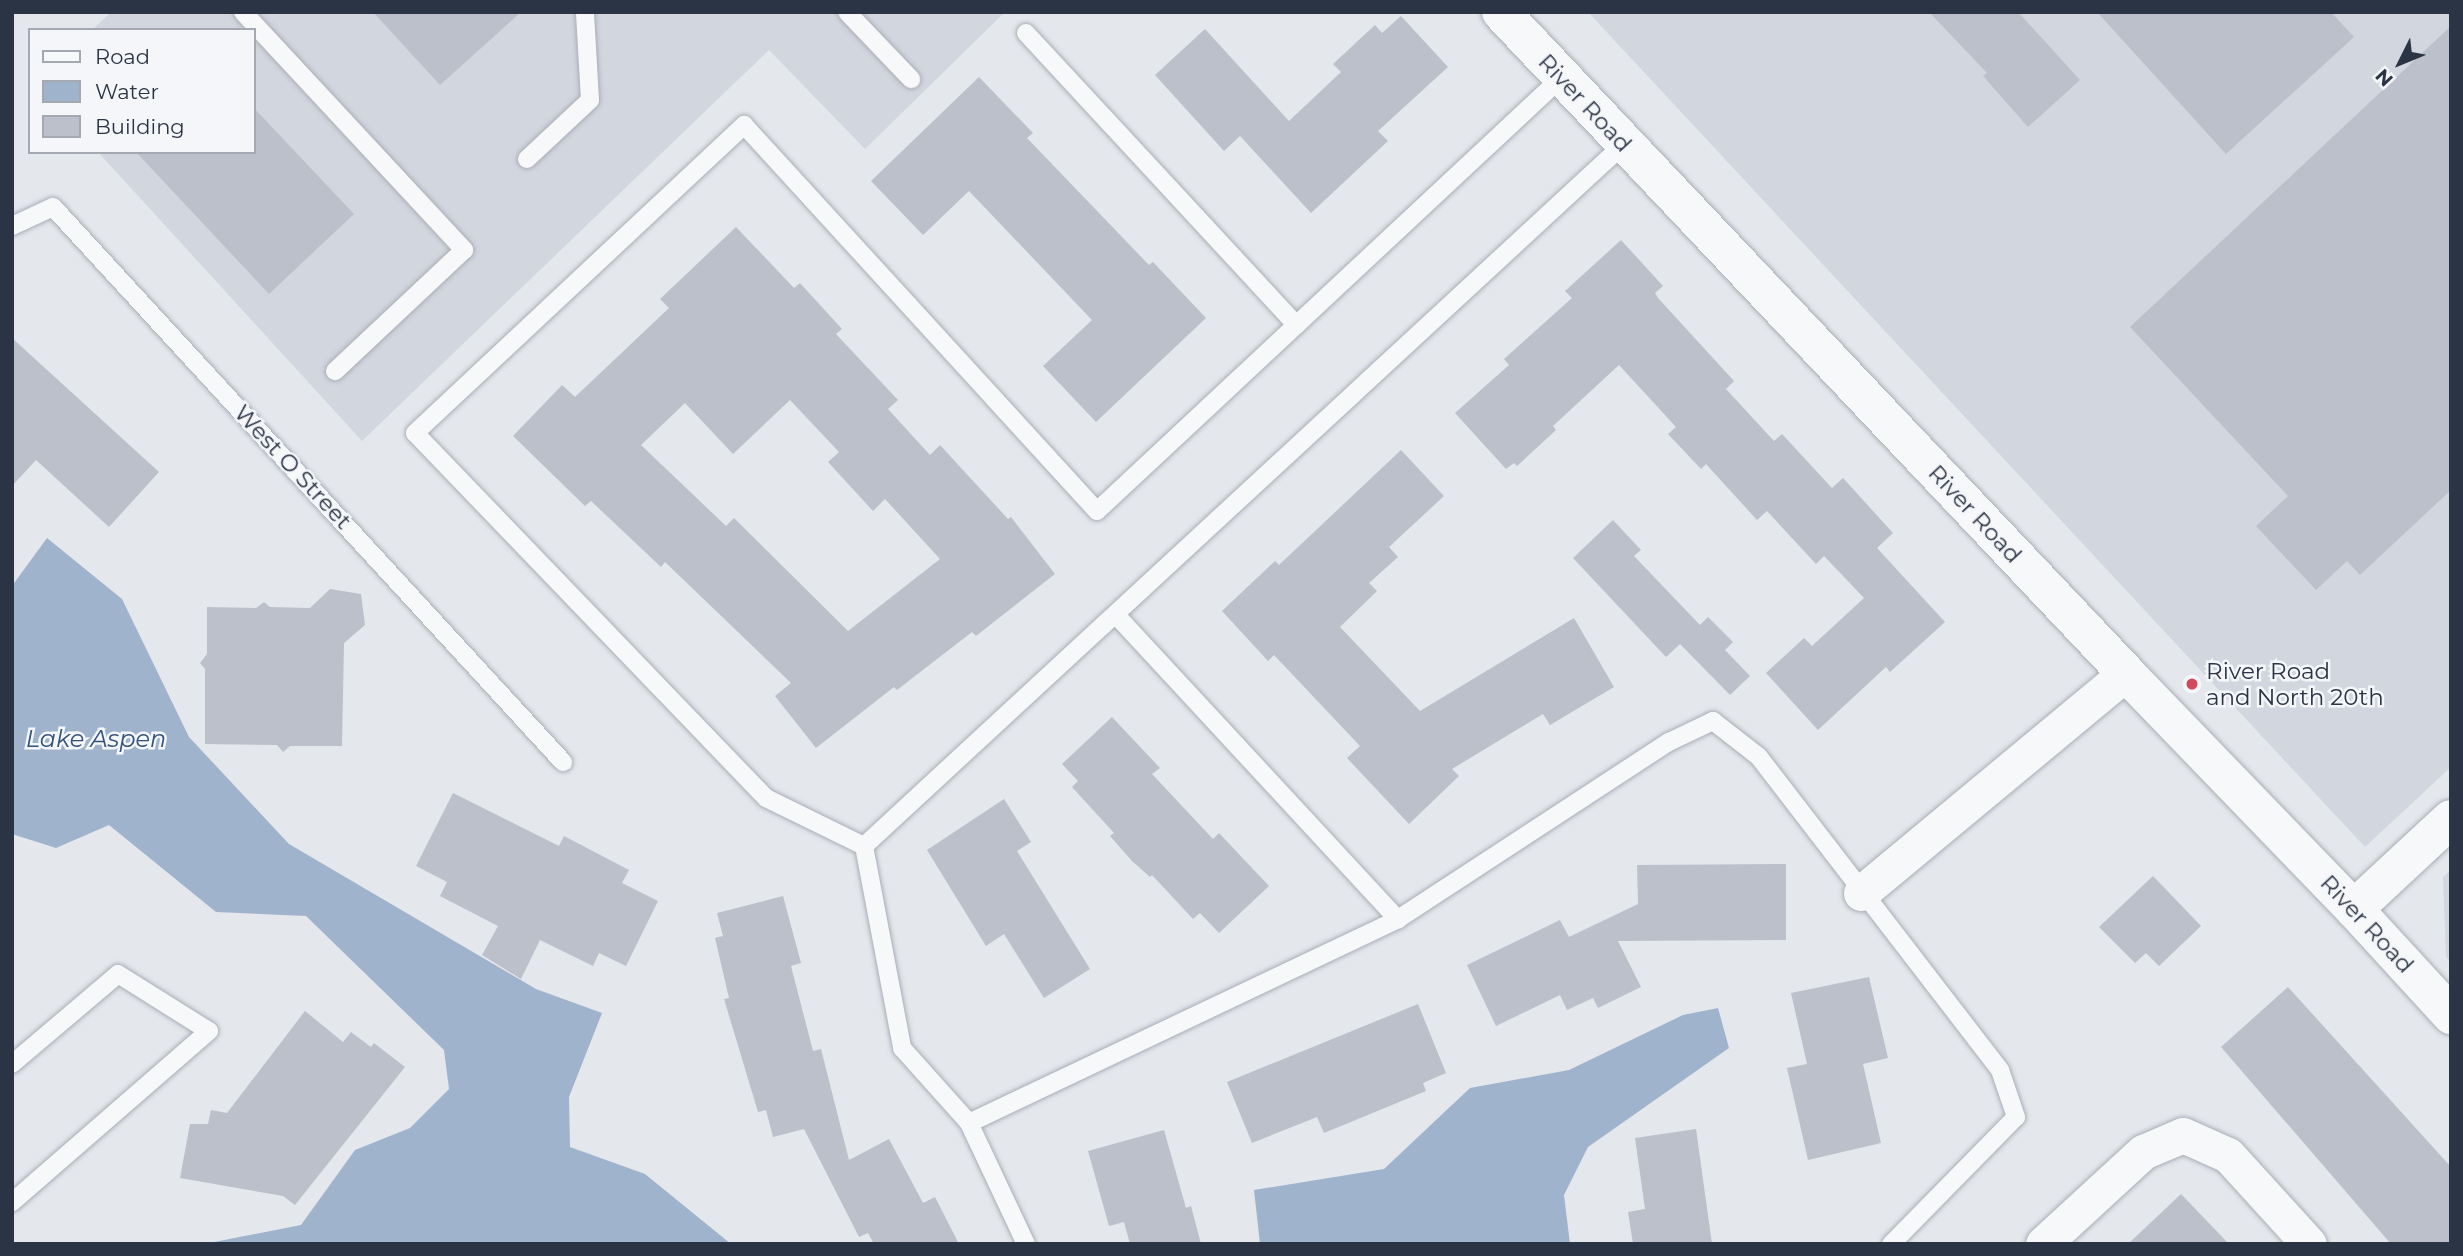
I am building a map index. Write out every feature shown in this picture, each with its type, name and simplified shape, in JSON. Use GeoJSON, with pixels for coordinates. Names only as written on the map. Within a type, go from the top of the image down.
{"type":"FeatureCollection","features":[{"type":"Feature","properties":{"kind":"street","name":"River Road"},"geometry":{"type":"LineString","coordinates":[[1501,12],[2126,673],[2354,909],[2451,1016]]}},
{"type":"Feature","properties":{"kind":"street"},"geometry":{"type":"LineString","coordinates":[[1861,892],[2126,673]]}},
{"type":"Feature","properties":{"kind":"street"},"geometry":{"type":"LineString","coordinates":[[2354,909],[2451,819]]}},
{"type":"Feature","properties":{"kind":"street"},"geometry":{"type":"LineString","coordinates":[[2043,1244],[2143,1152],[2183,1135],[2228,1155],[2309,1244]]}},
{"type":"Feature","properties":{"kind":"lane"},"geometry":{"type":"LineString","coordinates":[[243,12],[464,250],[335,371]]}},
{"type":"Feature","properties":{"kind":"lane"},"geometry":{"type":"LineString","coordinates":[[527,159],[590,100],[585,12]]}},
{"type":"Feature","properties":{"kind":"lane"},"geometry":{"type":"LineString","coordinates":[[847,12],[911,79]]}},
{"type":"Feature","properties":{"kind":"lane"},"geometry":{"type":"LineString","coordinates":[[1026,33],[1296,325]]}},
{"type":"Feature","properties":{"kind":"lane"},"geometry":{"type":"LineString","coordinates":[[864,846],[766,798],[415,433],[744,125],[1097,511],[1562,77]]}},
{"type":"Feature","properties":{"kind":"lane"},"geometry":{"type":"LineString","coordinates":[[864,846],[1624,144]]}},
{"type":"Feature","properties":{"kind":"lane","name":"West O Street"},"geometry":{"type":"LineString","coordinates":[[12,226],[54,207],[564,762]]}},
{"type":"Feature","properties":{"kind":"lane"},"geometry":{"type":"LineString","coordinates":[[1116,615],[1398,919]]}},
{"type":"Feature","properties":{"kind":"lane"},"geometry":{"type":"LineString","coordinates":[[969,1123],[1398,919],[1669,743],[1713,721],[1759,757],[2000,1070],[2016,1117],[1891,1244]]}},
{"type":"Feature","properties":{"kind":"lane"},"geometry":{"type":"LineString","coordinates":[[864,846],[902,1048],[969,1123],[1026,1244]]}},
{"type":"Feature","properties":{"kind":"lane"},"geometry":{"type":"LineString","coordinates":[[12,1064],[118,974],[209,1031],[12,1202]]}},
{"type":"Feature","properties":{"kind":"shaded area"},"geometry":{"type":"Polygon","coordinates":[[[111,12],[1005,12],[865,149],[769,50],[362,441],[100,154],[256,154],[256,28],[94,28],[111,12]]]}},
{"type":"Feature","properties":{"kind":"shaded area"},"geometry":{"type":"Polygon","coordinates":[[[1588,12],[2451,12],[2451,767],[2365,847],[1588,12]]]}},
{"type":"Feature","properties":{"kind":"shaded area"},"geometry":{"type":"Polygon","coordinates":[[[2451,870],[2451,962],[2446,957],[2443,877],[2451,870]]]}},
{"type":"Feature","properties":{"kind":"water","name":"Lake Aspen"},"geometry":{"type":"Polygon","coordinates":[[[47,538],[122,599],[189,737],[289,844],[536,989],[602,1013],[569,1097],[570,1147],[645,1174],[731,1244],[204,1244],[301,1225],[355,1150],[410,1128],[449,1089],[444,1050],[306,916],[216,912],[109,825],[56,848],[12,834],[12,586],[47,538]]]}},
{"type":"Feature","properties":{"kind":"water"},"geometry":{"type":"Polygon","coordinates":[[[1718,1008],[1729,1048],[1588,1147],[1564,1195],[1570,1244],[1260,1244],[1254,1190],[1384,1169],[1470,1088],[1569,1070],[1683,1015],[1718,1008]]]}},
{"type":"Feature","properties":{"kind":"building"},"geometry":{"type":"Polygon","coordinates":[[[373,12],[521,12],[440,85],[373,12]]]}},
{"type":"Feature","properties":{"kind":"building"},"geometry":{"type":"Polygon","coordinates":[[[1929,12],[2018,12],[2080,80],[2028,127],[1983,76],[1987,73],[1929,12]]]}},
{"type":"Feature","properties":{"kind":"building"},"geometry":{"type":"Polygon","coordinates":[[[2097,12],[2331,12],[2354,37],[2226,154],[2097,12]]]}},
{"type":"Feature","properties":{"kind":"building"},"geometry":{"type":"Polygon","coordinates":[[[1401,16],[1448,67],[1378,131],[1388,141],[1311,213],[1240,136],[1224,151],[1155,75],[1205,29],[1289,121],[1341,72],[1333,64],[1375,25],[1382,33],[1401,16]]]}},
{"type":"Feature","properties":{"kind":"building"},"geometry":{"type":"Polygon","coordinates":[[[2451,26],[2451,490],[2360,575],[2347,561],[2316,590],[2256,526],[2288,496],[2130,327],[2451,26]]]}},
{"type":"Feature","properties":{"kind":"building"},"geometry":{"type":"Polygon","coordinates":[[[979,77],[1033,133],[1027,138],[1149,265],[1153,262],[1206,318],[1096,422],[1043,366],[1092,320],[969,191],[923,235],[871,181],[979,77]]]}},
{"type":"Feature","properties":{"kind":"building"},"geometry":{"type":"Polygon","coordinates":[[[256,110],[354,214],[269,294],[138,154],[256,154],[256,110]]]}},
{"type":"Feature","properties":{"kind":"building"},"geometry":{"type":"Polygon","coordinates":[[[736,227],[794,288],[800,283],[842,329],[836,334],[898,400],[888,409],[930,455],[940,445],[1008,519],[1011,517],[1055,574],[976,636],[972,632],[897,690],[894,687],[816,748],[775,696],[791,683],[665,562],[661,567],[591,501],[585,506],[513,436],[562,385],[575,397],[669,308],[660,299],[736,227]],[[790,400],[733,454],[685,403],[641,445],[726,526],[734,518],[848,631],[940,559],[885,499],[873,511],[828,462],[839,452],[790,400]]]}},
{"type":"Feature","properties":{"kind":"building"},"geometry":{"type":"Polygon","coordinates":[[[1621,240],[1663,286],[1655,293],[1658,298],[1734,381],[1726,389],[1774,441],[1782,434],[1832,488],[1843,478],[1893,533],[1877,548],[1945,622],[1890,672],[1886,667],[1818,730],[1766,673],[1804,638],[1812,646],[1864,598],[1824,556],[1816,564],[1767,511],[1757,520],[1706,464],[1701,469],[1668,434],[1676,427],[1619,365],[1553,426],[1556,430],[1517,466],[1514,463],[1506,469],[1455,413],[1509,365],[1504,359],[1572,298],[1565,291],[1621,240]]]}},
{"type":"Feature","properties":{"kind":"building"},"geometry":{"type":"Polygon","coordinates":[[[12,338],[159,472],[109,527],[36,460],[12,486],[12,338]]]}},
{"type":"Feature","properties":{"kind":"building"},"geometry":{"type":"Polygon","coordinates":[[[1401,450],[1444,496],[1389,547],[1398,557],[1369,583],[1377,591],[1340,627],[1420,711],[1574,618],[1614,687],[1550,725],[1543,714],[1452,769],[1459,776],[1409,824],[1347,758],[1360,746],[1274,655],[1268,661],[1222,611],[1275,561],[1279,565],[1401,450]]]}},
{"type":"Feature","properties":{"kind":"building"},"geometry":{"type":"Polygon","coordinates":[[[1613,520],[1641,550],[1634,556],[1700,625],[1708,617],[1733,642],[1725,650],[1750,676],[1730,695],[1680,644],[1666,657],[1573,558],[1613,520]]]}},
{"type":"Feature","properties":{"kind":"building"},"geometry":{"type":"Polygon","coordinates":[[[330,589],[361,594],[365,625],[344,643],[342,746],[290,746],[283,752],[277,745],[205,744],[205,669],[200,663],[207,654],[207,607],[256,608],[264,602],[270,607],[310,608],[330,589]]]}},
{"type":"Feature","properties":{"kind":"building"},"geometry":{"type":"Polygon","coordinates":[[[1112,717],[1160,768],[1152,774],[1213,839],[1219,833],[1269,886],[1219,933],[1200,913],[1193,919],[1152,875],[1150,877],[1132,861],[1110,836],[1114,833],[1072,787],[1078,781],[1062,764],[1112,717]]]}},
{"type":"Feature","properties":{"kind":"building"},"geometry":{"type":"Polygon","coordinates":[[[453,793],[559,846],[564,836],[629,870],[622,883],[658,901],[626,966],[599,953],[593,966],[540,940],[521,979],[482,955],[498,926],[440,896],[447,882],[416,866],[453,793]]]}},
{"type":"Feature","properties":{"kind":"building"},"geometry":{"type":"Polygon","coordinates":[[[1004,799],[1031,842],[1017,851],[1090,969],[1044,998],[1004,934],[986,946],[927,850],[1004,799]]]}},
{"type":"Feature","properties":{"kind":"building"},"geometry":{"type":"Polygon","coordinates":[[[1786,864],[1786,940],[1618,941],[1641,987],[1598,1008],[1593,998],[1567,1010],[1560,995],[1496,1026],[1467,965],[1560,920],[1569,937],[1638,904],[1637,865],[1786,864]]]}},
{"type":"Feature","properties":{"kind":"building"},"geometry":{"type":"Polygon","coordinates":[[[2153,876],[2201,926],[2159,966],[2146,953],[2135,963],[2099,927],[2153,876]]]}},
{"type":"Feature","properties":{"kind":"building"},"geometry":{"type":"Polygon","coordinates":[[[783,896],[801,963],[791,966],[813,1051],[821,1049],[849,1160],[889,1139],[923,1203],[935,1197],[959,1244],[874,1244],[868,1233],[859,1237],[804,1129],[773,1137],[766,1110],[758,1112],[724,999],[729,998],[715,938],[723,936],[717,913],[783,896]]]}},
{"type":"Feature","properties":{"kind":"building"},"geometry":{"type":"Polygon","coordinates":[[[1869,977],[1888,1058],[1863,1064],[1881,1143],[1808,1160],[1787,1068],[1807,1064],[1791,993],[1869,977]]]}},
{"type":"Feature","properties":{"kind":"building"},"geometry":{"type":"Polygon","coordinates":[[[2288,987],[2451,1167],[2451,1244],[2391,1244],[2221,1047],[2288,987]]]}},
{"type":"Feature","properties":{"kind":"building"},"geometry":{"type":"Polygon","coordinates":[[[1418,1004],[1446,1073],[1423,1083],[1426,1091],[1324,1133],[1317,1117],[1252,1143],[1227,1082],[1418,1004]]]}},
{"type":"Feature","properties":{"kind":"building"},"geometry":{"type":"Polygon","coordinates":[[[305,1011],[343,1042],[351,1032],[371,1047],[374,1043],[405,1067],[295,1205],[283,1196],[180,1178],[190,1124],[208,1124],[211,1110],[227,1113],[305,1011]]]}},
{"type":"Feature","properties":{"kind":"building"},"geometry":{"type":"Polygon","coordinates":[[[1696,1129],[1712,1244],[1633,1244],[1628,1212],[1645,1209],[1635,1138],[1696,1129]]]}},
{"type":"Feature","properties":{"kind":"building"},"geometry":{"type":"Polygon","coordinates":[[[1164,1130],[1186,1208],[1191,1206],[1201,1244],[1130,1244],[1124,1222],[1109,1226],[1088,1151],[1164,1130]]]}},
{"type":"Feature","properties":{"kind":"building"},"geometry":{"type":"Polygon","coordinates":[[[2181,1194],[2229,1244],[2128,1244],[2181,1194]]]}},
{"type":"Feature","properties":{"kind":"place","name":"River Road and North 20th"},"geometry":{"type":"Point","coordinates":[2192,684]}}]}
